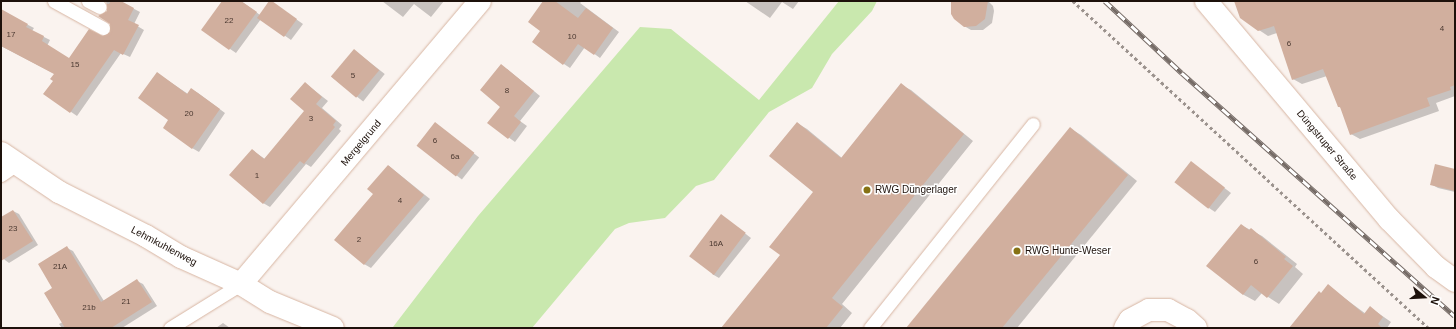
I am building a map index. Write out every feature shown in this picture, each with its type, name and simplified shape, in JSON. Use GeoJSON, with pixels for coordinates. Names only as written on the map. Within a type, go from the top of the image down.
{"type":"FeatureCollection","features":[{"type":"Feature","properties":{"kind":"street","name":"Mergelgrund"},"geometry":{"type":"LineString","coordinates":[[241,284],[480,1]]}},
{"type":"Feature","properties":{"kind":"street","name":"Düngstruper Straße"},"geometry":{"type":"LineString","coordinates":[[1206,1],[1389,219],[1436,267],[1455,281]]}},
{"type":"Feature","properties":{"kind":"street","name":"Lehmkuhlenweg"},"geometry":{"type":"LineString","coordinates":[[6,164],[146,236],[181,257],[241,284],[270,302],[333,328]]}},
{"type":"Feature","properties":{"kind":"street"},"geometry":{"type":"LineString","coordinates":[[1125,328],[1130,320],[1149,310],[1168,310],[1187,320],[1196,328]]}},
{"type":"Feature","properties":{"kind":"lane"},"geometry":{"type":"LineString","coordinates":[[54,1],[104,28]]}},
{"type":"Feature","properties":{"kind":"lane"},"geometry":{"type":"LineString","coordinates":[[88,1],[100,7]]}},
{"type":"Feature","properties":{"kind":"lane"},"geometry":{"type":"LineString","coordinates":[[870,328],[1033,124]]}},
{"type":"Feature","properties":{"kind":"lane"},"geometry":{"type":"LineString","coordinates":[[170,328],[241,284]]}},
{"type":"Feature","properties":{"kind":"path"},"geometry":{"type":"LineString","coordinates":[[1073,1],[1429,328]]}},
{"type":"Feature","properties":{"kind":"green space"},"geometry":{"type":"Polygon","coordinates":[[[839,1],[877,1],[872,11],[832,54],[812,88],[769,112],[714,180],[696,186],[665,218],[629,223],[615,229],[532,328],[393,327],[478,216],[640,27],[671,29],[759,100],[839,1]]]}},
{"type":"Feature","properties":{"kind":"building"},"geometry":{"type":"Polygon","coordinates":[[[111,1],[121,1],[134,8],[128,20],[139,25],[123,55],[114,50],[70,113],[43,94],[53,81],[50,79],[54,74],[1,46],[1,9],[28,24],[26,27],[44,36],[42,41],[69,58],[89,29],[103,36],[110,32],[110,24],[98,16],[107,11],[107,4],[111,1]]]}},
{"type":"Feature","properties":{"kind":"building"},"geometry":{"type":"Polygon","coordinates":[[[222,1],[241,1],[257,12],[229,50],[201,30],[222,1]]]}},
{"type":"Feature","properties":{"kind":"building"},"geometry":{"type":"Polygon","coordinates":[[[269,1],[272,1],[297,19],[284,37],[257,18],[269,1]]]}},
{"type":"Feature","properties":{"kind":"building"},"geometry":{"type":"Polygon","coordinates":[[[543,1],[555,1],[578,18],[586,8],[613,28],[594,55],[578,44],[563,65],[532,42],[540,31],[528,22],[543,1]]]}},
{"type":"Feature","properties":{"kind":"building"},"geometry":{"type":"Polygon","coordinates":[[[951,1],[988,1],[985,19],[976,26],[964,27],[954,19],[951,14],[951,1]]]}},
{"type":"Feature","properties":{"kind":"building"},"geometry":{"type":"Polygon","coordinates":[[[1234,1],[1455,1],[1455,85],[1450,87],[1451,90],[1427,98],[1430,106],[1350,135],[1340,107],[1338,107],[1323,69],[1292,80],[1274,26],[1258,31],[1240,18],[1234,1]]]}},
{"type":"Feature","properties":{"kind":"building"},"geometry":{"type":"Polygon","coordinates":[[[354,49],[379,70],[356,98],[331,77],[354,49]]]}},
{"type":"Feature","properties":{"kind":"building"},"geometry":{"type":"Polygon","coordinates":[[[501,64],[534,91],[514,116],[521,122],[508,139],[487,123],[500,107],[480,90],[501,64]]]}},
{"type":"Feature","properties":{"kind":"building"},"geometry":{"type":"Polygon","coordinates":[[[157,72],[187,94],[191,88],[220,109],[192,149],[163,128],[168,120],[138,98],[157,72]]]}},
{"type":"Feature","properties":{"kind":"building"},"geometry":{"type":"Polygon","coordinates":[[[305,82],[322,97],[316,104],[336,121],[333,125],[335,127],[304,164],[300,161],[263,204],[229,175],[252,149],[264,159],[304,111],[290,99],[305,82]]]}},
{"type":"Feature","properties":{"kind":"building","name":"RWG Düngerlager"},"geometry":{"type":"Polygon","coordinates":[[[901,83],[964,134],[832,298],[843,307],[826,328],[721,328],[780,255],[769,247],[813,192],[769,156],[797,122],[841,158],[901,83]]]}},
{"type":"Feature","properties":{"kind":"building"},"geometry":{"type":"Polygon","coordinates":[[[435,122],[474,153],[456,176],[417,146],[435,122]]]}},
{"type":"Feature","properties":{"kind":"building","name":"RWG Hunte-Weser"},"geometry":{"type":"Polygon","coordinates":[[[1070,127],[1128,175],[1002,328],[906,328],[1070,127]]]}},
{"type":"Feature","properties":{"kind":"building"},"geometry":{"type":"Polygon","coordinates":[[[1191,161],[1225,187],[1208,209],[1174,182],[1191,161]]]}},
{"type":"Feature","properties":{"kind":"building"},"geometry":{"type":"Polygon","coordinates":[[[1435,164],[1455,169],[1455,191],[1430,185],[1435,164]]]}},
{"type":"Feature","properties":{"kind":"building"},"geometry":{"type":"Polygon","coordinates":[[[388,165],[424,195],[364,265],[334,240],[373,194],[367,189],[388,165]]]}},
{"type":"Feature","properties":{"kind":"building"},"geometry":{"type":"Polygon","coordinates":[[[13,210],[33,241],[1,261],[1,217],[13,210]]]}},
{"type":"Feature","properties":{"kind":"building"},"geometry":{"type":"Polygon","coordinates":[[[721,214],[746,233],[714,275],[689,256],[721,214]]]}},
{"type":"Feature","properties":{"kind":"building"},"geometry":{"type":"Polygon","coordinates":[[[1241,224],[1249,230],[1251,228],[1286,257],[1284,259],[1293,266],[1267,298],[1251,285],[1243,295],[1206,266],[1241,224]]]}},
{"type":"Feature","properties":{"kind":"building"},"geometry":{"type":"Polygon","coordinates":[[[67,246],[101,302],[137,279],[152,302],[111,328],[65,328],[44,293],[52,288],[38,264],[67,246]]]}},
{"type":"Feature","properties":{"kind":"building"},"geometry":{"type":"Polygon","coordinates":[[[1328,284],[1364,314],[1370,306],[1383,317],[1378,324],[1382,328],[1289,328],[1319,291],[1321,293],[1328,284]]]}},
{"type":"Feature","properties":{"kind":"railway"},"geometry":{"type":"LineString","coordinates":[[1105,1],[1182,73],[1455,316]]}},
{"type":"Feature","properties":{"kind":"place","name":"RWG Düngerlager"},"geometry":{"type":"Point","coordinates":[867,190]}},
{"type":"Feature","properties":{"kind":"place","name":"RWG Hunte-Weser"},"geometry":{"type":"Point","coordinates":[1017,251]}}]}
